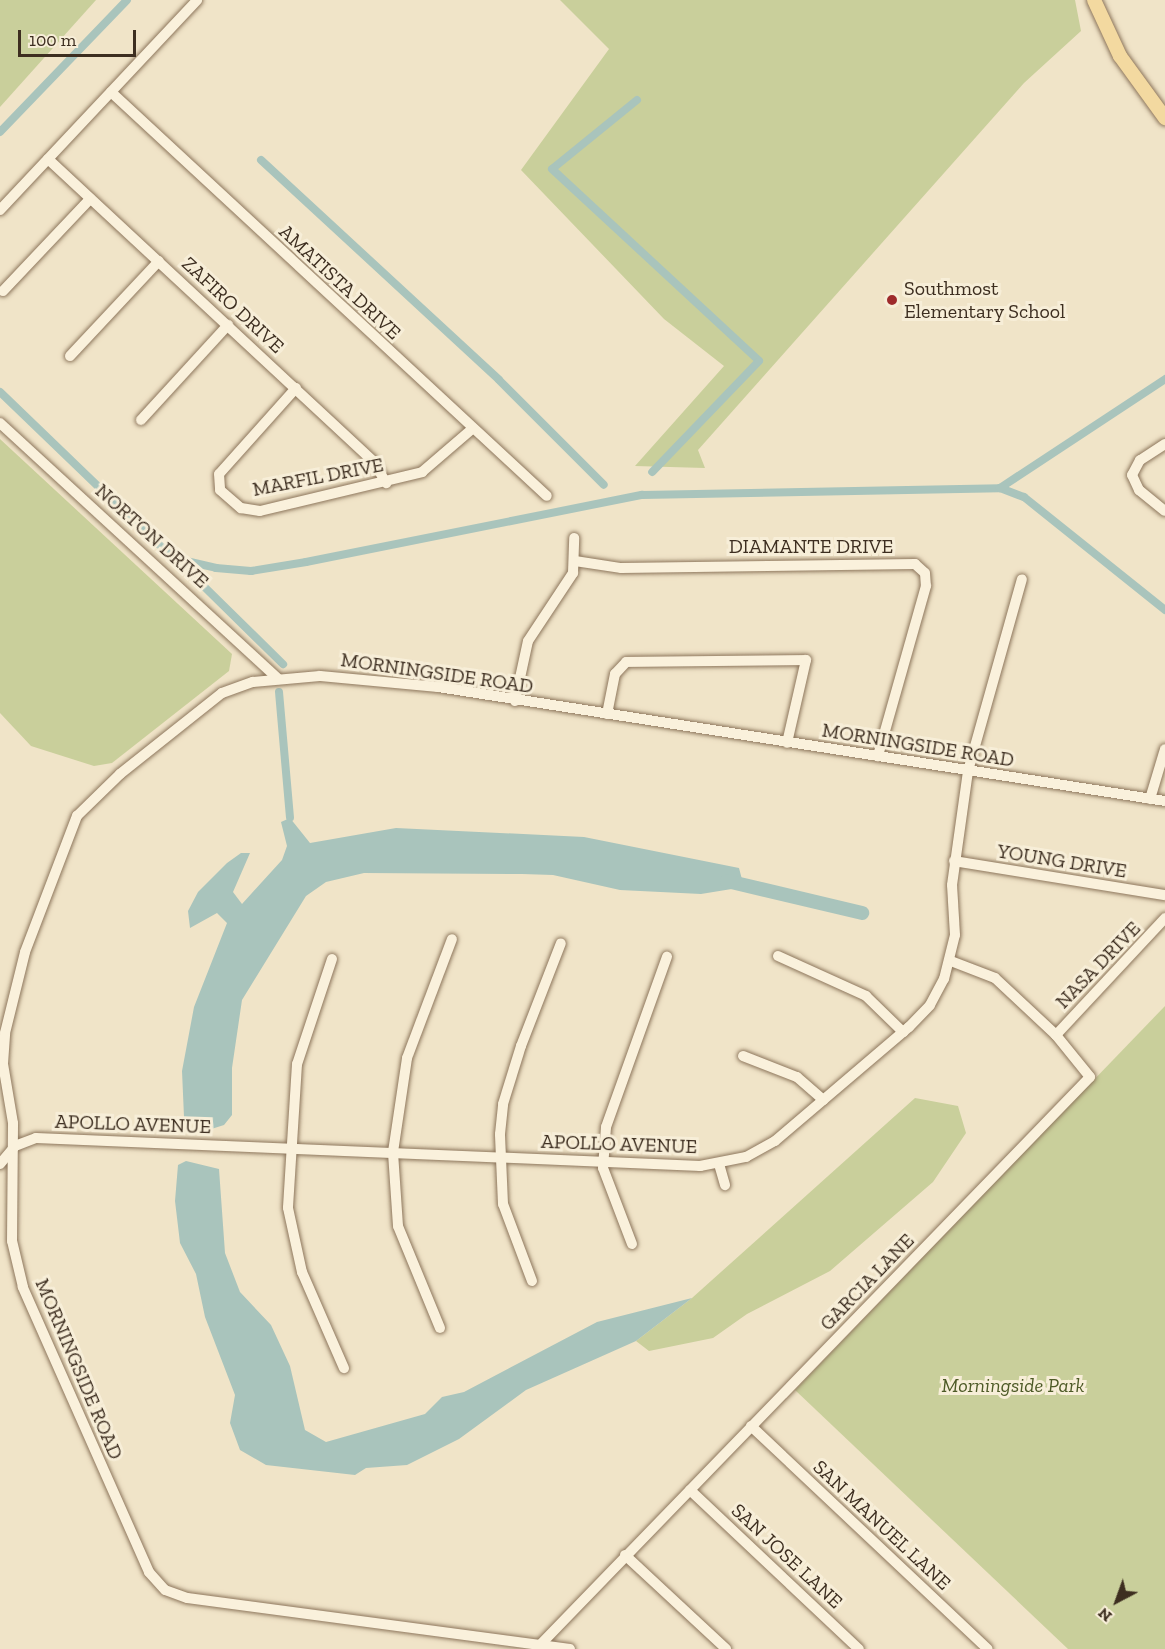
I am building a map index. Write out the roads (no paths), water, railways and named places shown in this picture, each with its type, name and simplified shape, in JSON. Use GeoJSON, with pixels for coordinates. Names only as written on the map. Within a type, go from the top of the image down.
{"type":"FeatureCollection","features":[{"type":"Feature","properties":{"kind":"main road"},"geometry":{"type":"LineString","coordinates":[[1094,0],[1120,56],[1165,118]]}},
{"type":"Feature","properties":{"kind":"street"},"geometry":{"type":"LineString","coordinates":[[0,210],[197,0]]}},
{"type":"Feature","properties":{"kind":"street","name":"AMATISTA DRIVE"},"geometry":{"type":"LineString","coordinates":[[111,92],[472,429],[547,496]]}},
{"type":"Feature","properties":{"kind":"street","name":"ZAFIRO DRIVE"},"geometry":{"type":"LineString","coordinates":[[48,159],[373,461],[386,483]]}},
{"type":"Feature","properties":{"kind":"street"},"geometry":{"type":"LineString","coordinates":[[3,291],[90,199]]}},
{"type":"Feature","properties":{"kind":"street"},"geometry":{"type":"LineString","coordinates":[[70,356],[159,261]]}},
{"type":"Feature","properties":{"kind":"street"},"geometry":{"type":"LineString","coordinates":[[141,420],[228,325]]}},
{"type":"Feature","properties":{"kind":"street","name":"MARFIL DRIVE"},"geometry":{"type":"LineString","coordinates":[[296,388],[223,467],[218,482],[225,497],[241,508],[260,511],[386,483],[431,467],[472,429]]}},
{"type":"Feature","properties":{"kind":"street","name":"NORTON DRIVE"},"geometry":{"type":"LineString","coordinates":[[0,423],[278,679]]}},
{"type":"Feature","properties":{"kind":"street"},"geometry":{"type":"LineString","coordinates":[[1165,444],[1140,460],[1132,474],[1139,490],[1165,511]]}},
{"type":"Feature","properties":{"kind":"street"},"geometry":{"type":"LineString","coordinates":[[515,701],[528,641],[567,585],[575,561],[574,538]]}},
{"type":"Feature","properties":{"kind":"street","name":"DIAMANTE DRIVE"},"geometry":{"type":"LineString","coordinates":[[575,561],[621,568],[915,564],[925,573],[926,586],[878,756]]}},
{"type":"Feature","properties":{"kind":"street","name":"APOLLO AVENUE"},"geometry":{"type":"LineString","coordinates":[[13,1150],[36,1138],[602,1162],[719,1164],[774,1141],[903,1032],[930,1005],[951,961],[955,935],[954,861],[968,771],[1022,579]]}},
{"type":"Feature","properties":{"kind":"street"},"geometry":{"type":"LineString","coordinates":[[607,714],[615,674],[626,662],[806,660],[787,742]]}},
{"type":"Feature","properties":{"kind":"street","name":"MORNINGSIDE ROAD"},"geometry":{"type":"LineString","coordinates":[[570,1649],[187,1598],[165,1590],[149,1572],[23,1287],[12,1241],[5,1192],[13,1150],[3,1064],[8,1016],[25,952],[77,816],[96,794],[214,699],[237,687],[278,679],[354,677],[1165,801]]}},
{"type":"Feature","properties":{"kind":"street"},"geometry":{"type":"LineString","coordinates":[[1150,799],[1165,749]]}},
{"type":"Feature","properties":{"kind":"street","name":"YOUNG DRIVE"},"geometry":{"type":"LineString","coordinates":[[954,861],[1165,895]]}},
{"type":"Feature","properties":{"kind":"street","name":"NASA DRIVE"},"geometry":{"type":"LineString","coordinates":[[1056,1035],[1165,918]]}},
{"type":"Feature","properties":{"kind":"street"},"geometry":{"type":"LineString","coordinates":[[440,1328],[398,1226],[393,1152],[407,1058],[452,939]]}},
{"type":"Feature","properties":{"kind":"street"},"geometry":{"type":"LineString","coordinates":[[532,1281],[503,1204],[499,1157],[503,1104],[561,943]]}},
{"type":"Feature","properties":{"kind":"street"},"geometry":{"type":"LineString","coordinates":[[778,956],[861,992],[903,1032]]}},
{"type":"Feature","properties":{"kind":"street"},"geometry":{"type":"LineString","coordinates":[[632,1244],[602,1162],[616,1092],[667,957]]}},
{"type":"Feature","properties":{"kind":"street"},"geometry":{"type":"LineString","coordinates":[[332,959],[297,1064],[288,1147],[293,1246],[344,1368]]}},
{"type":"Feature","properties":{"kind":"street","name":"GARCIA LANE"},"geometry":{"type":"LineString","coordinates":[[539,1646],[1090,1077],[1088,1069],[1056,1035],[995,978],[951,961]]}},
{"type":"Feature","properties":{"kind":"street"},"geometry":{"type":"LineString","coordinates":[[743,1056],[796,1077],[823,1100]]}},
{"type":"Feature","properties":{"kind":"street"},"geometry":{"type":"LineString","coordinates":[[0,1164],[13,1150]]}},
{"type":"Feature","properties":{"kind":"street"},"geometry":{"type":"LineString","coordinates":[[719,1164],[725,1185]]}},
{"type":"Feature","properties":{"kind":"street","name":"SAN MANUEL LANE"},"geometry":{"type":"LineString","coordinates":[[751,1426],[988,1649]]}},
{"type":"Feature","properties":{"kind":"street","name":"SAN JOSE LANE"},"geometry":{"type":"LineString","coordinates":[[690,1490],[859,1649]]}},
{"type":"Feature","properties":{"kind":"street"},"geometry":{"type":"LineString","coordinates":[[626,1555],[726,1649]]}},
{"type":"Feature","properties":{"kind":"water"},"geometry":{"type":"Polygon","coordinates":[[[290,818],[310,843],[396,828],[584,837],[739,868],[744,887],[701,894],[620,890],[553,875],[522,874],[364,873],[326,882],[306,896],[242,1000],[232,1068],[232,1115],[224,1125],[205,1131],[184,1117],[182,1071],[194,1007],[227,923],[217,913],[190,928],[188,911],[198,892],[227,863],[241,853],[250,853],[233,892],[242,904],[282,860],[287,846],[281,822],[290,818]]]}},
{"type":"Feature","properties":{"kind":"water"},"geometry":{"type":"Polygon","coordinates":[[[186,1161],[219,1169],[225,1253],[240,1292],[271,1325],[290,1366],[305,1430],[326,1442],[425,1414],[442,1397],[464,1392],[597,1322],[692,1298],[636,1341],[526,1390],[459,1439],[407,1465],[366,1468],[355,1475],[266,1465],[240,1450],[230,1423],[235,1395],[205,1317],[196,1274],[180,1243],[175,1201],[178,1165],[186,1161]]]}},
{"type":"Feature","properties":{"kind":"waterway"},"geometry":{"type":"LineString","coordinates":[[0,132],[127,0]]}},
{"type":"Feature","properties":{"kind":"waterway"},"geometry":{"type":"LineString","coordinates":[[637,100],[552,169],[759,361],[652,472]]}},
{"type":"Feature","properties":{"kind":"waterway"},"geometry":{"type":"LineString","coordinates":[[261,160],[499,380],[604,485]]}},
{"type":"Feature","properties":{"kind":"waterway"},"geometry":{"type":"LineString","coordinates":[[1000,488],[1165,379]]}},
{"type":"Feature","properties":{"kind":"waterway"},"geometry":{"type":"LineString","coordinates":[[0,392],[158,544],[186,561],[216,568],[251,571],[306,562],[642,495],[1000,488],[1024,497],[1165,610]]}},
{"type":"Feature","properties":{"kind":"waterway"},"geometry":{"type":"LineString","coordinates":[[174,557],[283,664]]}},
{"type":"Feature","properties":{"kind":"waterway"},"geometry":{"type":"LineString","coordinates":[[279,692],[290,818]]}},
{"type":"Feature","properties":{"kind":"waterway"},"geometry":{"type":"LineString","coordinates":[[727,881],[862,913]]}},
{"type":"Feature","properties":{"kind":"place","name":"Southmost Elementary School"},"geometry":{"type":"Point","coordinates":[892,300]}},
{"type":"Feature","properties":{"kind":"park label","name":"Morningside Park"},"geometry":{"type":"Point","coordinates":[1013,1385]}}]}
